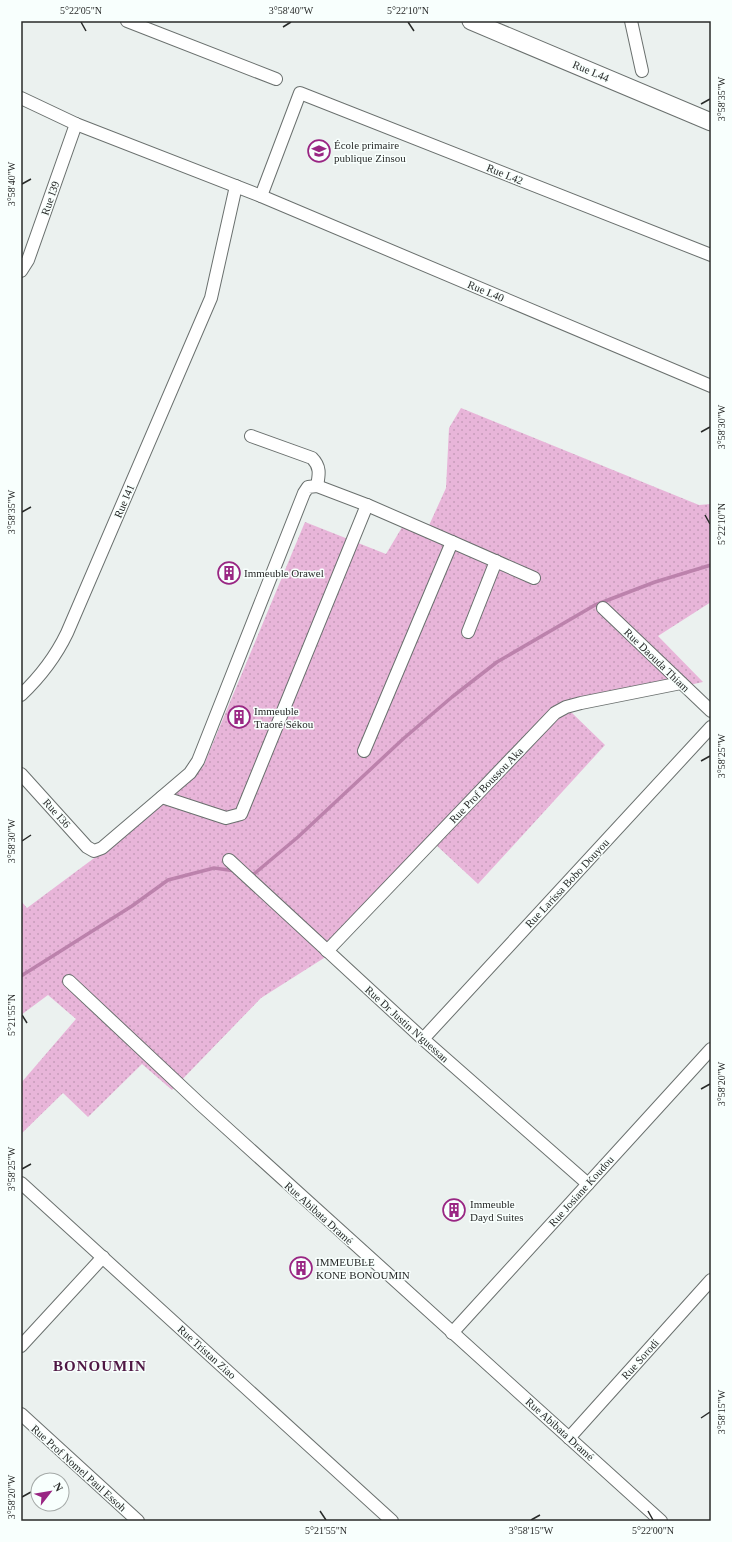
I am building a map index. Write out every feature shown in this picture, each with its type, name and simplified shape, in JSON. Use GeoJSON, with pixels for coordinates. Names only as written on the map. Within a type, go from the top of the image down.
{"type":"FeatureCollection","features":[{"type":"Feature","properties":{"kind":"street"},"geometry":{"type":"LineString","coordinates":[[127,21],[276,79]]}},
{"type":"Feature","properties":{"kind":"street","name":"Rue L44"},"geometry":{"type":"LineString","coordinates":[[471,21],[711,122]]}},
{"type":"Feature","properties":{"kind":"street"},"geometry":{"type":"LineString","coordinates":[[631,21],[642,71]]}},
{"type":"Feature","properties":{"kind":"street","name":"Rue L42"},"geometry":{"type":"LineString","coordinates":[[261,196],[300,93],[711,255]]}},
{"type":"Feature","properties":{"kind":"street","name":"Rue L40"},"geometry":{"type":"LineString","coordinates":[[21,98],[76,124],[261,196],[711,386]]}},
{"type":"Feature","properties":{"kind":"street","name":"Rue I39"},"geometry":{"type":"LineString","coordinates":[[21,272],[28,260],[76,124]]}},
{"type":"Feature","properties":{"kind":"street","name":"Rue I41"},"geometry":{"type":"LineString","coordinates":[[21,695],[41,676],[56,655],[67,633],[211,298],[236,186]]}},
{"type":"Feature","properties":{"kind":"street"},"geometry":{"type":"LineString","coordinates":[[251,436],[312,458],[318,464],[319,474],[317,486]]}},
{"type":"Feature","properties":{"kind":"street"},"geometry":{"type":"LineString","coordinates":[[162,797],[190,773],[198,761],[308,487],[317,486],[367,505],[534,578]]}},
{"type":"Feature","properties":{"kind":"street"},"geometry":{"type":"LineString","coordinates":[[162,797],[226,818],[240,814],[367,505]]}},
{"type":"Feature","properties":{"kind":"street"},"geometry":{"type":"LineString","coordinates":[[364,751],[452,542]]}},
{"type":"Feature","properties":{"kind":"street"},"geometry":{"type":"LineString","coordinates":[[468,632],[496,561]]}},
{"type":"Feature","properties":{"kind":"street","name":"Rue Daouda Thiam"},"geometry":{"type":"LineString","coordinates":[[603,608],[711,711]]}},
{"type":"Feature","properties":{"kind":"street","name":"Rue Prof Boussou Aka"},"geometry":{"type":"LineString","coordinates":[[327,951],[555,713],[581,703],[681,683]]}},
{"type":"Feature","properties":{"kind":"street","name":"Rue Larissa Bobo Douyou"},"geometry":{"type":"LineString","coordinates":[[423,1039],[711,727]]}},
{"type":"Feature","properties":{"kind":"street","name":"Rue I36"},"geometry":{"type":"LineString","coordinates":[[21,774],[87,847],[94,850],[102,848],[162,797]]}},
{"type":"Feature","properties":{"kind":"street","name":"Rue Dr Justin N'guessan"},"geometry":{"type":"LineString","coordinates":[[229,860],[423,1039],[588,1184]]}},
{"type":"Feature","properties":{"kind":"street","name":"Rue Abibata Dramé"},"geometry":{"type":"LineString","coordinates":[[69,981],[199,1103],[662,1521]]}},
{"type":"Feature","properties":{"kind":"street","name":"Rue Josiane Koudou"},"geometry":{"type":"LineString","coordinates":[[452,1332],[711,1051]]}},
{"type":"Feature","properties":{"kind":"street","name":"Rue Tristan Ziao"},"geometry":{"type":"LineString","coordinates":[[21,1183],[392,1521]]}},
{"type":"Feature","properties":{"kind":"street"},"geometry":{"type":"LineString","coordinates":[[21,1346],[103,1257]]}},
{"type":"Feature","properties":{"kind":"street","name":"Rue Sorodi"},"geometry":{"type":"LineString","coordinates":[[569,1438],[711,1280]]}},
{"type":"Feature","properties":{"kind":"street","name":"Rue Prof Nomel Paul Essoh"},"geometry":{"type":"LineString","coordinates":[[21,1414],[138,1521]]}},
{"type":"Feature","properties":{"kind":"shaded area"},"geometry":{"type":"Polygon","coordinates":[[[461,408],[699,505],[711,504],[711,602],[658,636],[703,682],[570,711],[605,745],[478,884],[435,844],[324,958],[261,998],[172,1090],[142,1064],[88,1117],[63,1093],[21,1134],[21,1083],[76,1019],[48,995],[21,1015],[21,901],[27,908],[105,850],[203,767],[305,522],[386,554],[407,519],[426,532],[446,488],[449,428],[461,408]]]}},
{"type":"Feature","properties":{"kind":"waterway"},"geometry":{"type":"LineString","coordinates":[[248,873],[254,874],[298,837],[403,739],[452,697],[497,662],[595,605],[655,582],[711,565]]}},
{"type":"Feature","properties":{"kind":"waterway"},"geometry":{"type":"LineString","coordinates":[[21,976],[132,906],[168,880],[214,868],[236,871]]}},
{"type":"Feature","properties":{"kind":"place","name":"École primaire publique Zinsou"},"geometry":{"type":"Point","coordinates":[319,151]}},
{"type":"Feature","properties":{"kind":"place","name":"Immeuble Orawel"},"geometry":{"type":"Point","coordinates":[229,573]}},
{"type":"Feature","properties":{"kind":"place","name":"Immeuble Traoré Sékou"},"geometry":{"type":"Point","coordinates":[239,717]}},
{"type":"Feature","properties":{"kind":"place","name":"Immeuble Dayd Suites"},"geometry":{"type":"Point","coordinates":[454,1210]}},
{"type":"Feature","properties":{"kind":"place","name":"IMMEUBLE KONE BONOUMIN"},"geometry":{"type":"Point","coordinates":[301,1268]}},
{"type":"Feature","properties":{"kind":"district","name":"BONOUMIN"},"geometry":{"type":"Point","coordinates":[100,1366]}}]}
